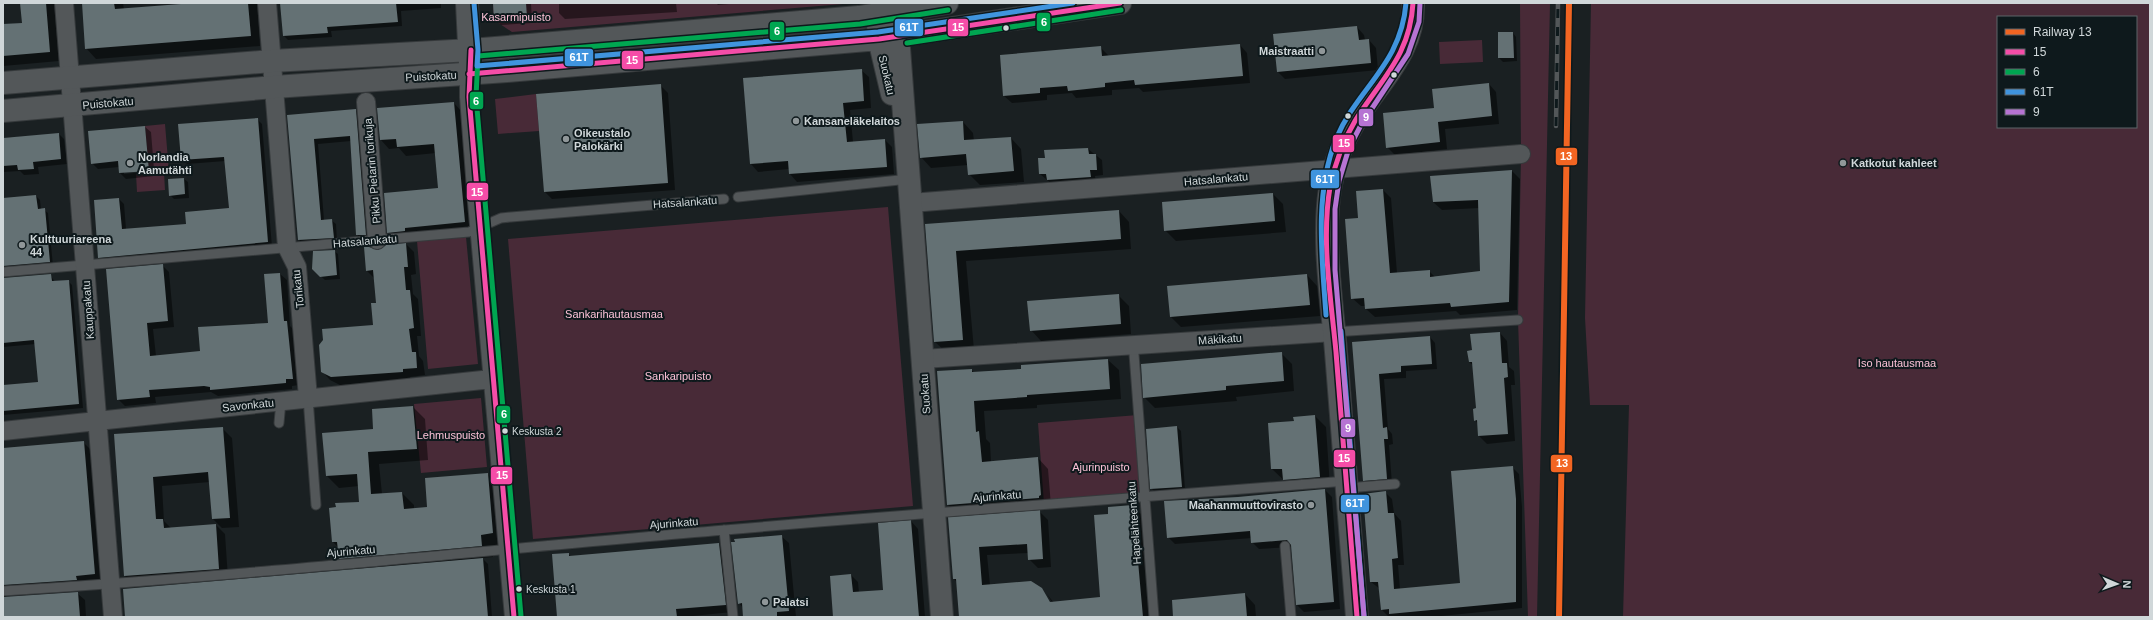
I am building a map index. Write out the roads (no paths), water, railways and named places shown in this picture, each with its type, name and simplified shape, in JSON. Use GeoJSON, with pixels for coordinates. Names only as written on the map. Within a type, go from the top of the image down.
{"type":"FeatureCollection","features":[{"type":"Feature","properties":{"kind":"main road"},"geometry":{"type":"LineString","coordinates":[[467,3],[471,50],[469,74]]}},
{"type":"Feature","properties":{"kind":"main road"},"geometry":{"type":"LineString","coordinates":[[3,83],[272,61],[471,50],[859,17],[886,8],[947,3]]}},
{"type":"Feature","properties":{"kind":"main road","name":"Puistokatu"},"geometry":{"type":"LineString","coordinates":[[3,111],[274,87],[469,74],[889,38],[1120,3]]}},
{"type":"Feature","properties":{"kind":"main road"},"geometry":{"type":"LineString","coordinates":[[1357,617],[1353,484],[1334,332],[1327,221],[1334,169],[1344,140],[1354,121],[1391,71],[1406,43],[1411,27],[1413,3]]}},
{"type":"Feature","properties":{"kind":"main road","name":"Suokatu"},"geometry":{"type":"LineString","coordinates":[[886,8],[909,175],[942,617]]}},
{"type":"Feature","properties":{"kind":"street","name":"Kauppakatu"},"geometry":{"type":"LineString","coordinates":[[64,3],[96,421],[113,617]]}},
{"type":"Feature","properties":{"kind":"street","name":"Torikatu"},"geometry":{"type":"LineString","coordinates":[[268,3],[287,247],[297,267],[308,398]]}},
{"type":"Feature","properties":{"kind":"street"},"geometry":{"type":"LineString","coordinates":[[469,74],[469,97],[492,379],[514,617]]}},
{"type":"Feature","properties":{"kind":"street","name":"Pikku Pietarin torikuja"},"geometry":{"type":"LineString","coordinates":[[366,102],[377,240]]}},
{"type":"Feature","properties":{"kind":"street","name":"Hatsalankatu"},"geometry":{"type":"LineString","coordinates":[[911,204],[1521,154]]}},
{"type":"Feature","properties":{"kind":"street","name":"Mäkikatu"},"geometry":{"type":"LineString","coordinates":[[923,359],[1334,332]]}},
{"type":"Feature","properties":{"kind":"street","name":"Savonkatu"},"geometry":{"type":"LineString","coordinates":[[3,430],[492,379]]}},
{"type":"Feature","properties":{"kind":"lane"},"geometry":{"type":"LineString","coordinates":[[738,197],[909,175]]}},
{"type":"Feature","properties":{"kind":"lane","name":"Hatsalankatu"},"geometry":{"type":"LineString","coordinates":[[3,272],[469,232],[501,218],[724,199]]}},
{"type":"Feature","properties":{"kind":"lane","name":"Mäkikatu"},"geometry":{"type":"LineString","coordinates":[[1334,332],[1518,320]]}},
{"type":"Feature","properties":{"kind":"lane","name":"Hapelähteenkatu"},"geometry":{"type":"LineString","coordinates":[[1134,354],[1154,617]]}},
{"type":"Feature","properties":{"kind":"lane","name":"Torikatu"},"geometry":{"type":"LineString","coordinates":[[308,398],[316,505]]}},
{"type":"Feature","properties":{"kind":"lane"},"geometry":{"type":"LineString","coordinates":[[279,423],[281,401]]}},
{"type":"Feature","properties":{"kind":"lane","name":"Ajurinkatu"},"geometry":{"type":"LineString","coordinates":[[3,591],[1144,496],[1353,484],[1395,484]]}},
{"type":"Feature","properties":{"kind":"lane"},"geometry":{"type":"LineString","coordinates":[[724,530],[733,617]]}},
{"type":"Feature","properties":{"kind":"lane"},"geometry":{"type":"LineString","coordinates":[[1285,546],[1291,617]]}},
{"type":"Feature","properties":{"kind":"railway"},"geometry":{"type":"LineString","coordinates":[[1556,126],[1558,3]]}},
{"type":"Feature","properties":{"kind":"rail line","name":"13"},"geometry":{"type":"LineString","coordinates":[[1559,617],[1569,3]]}},
{"type":"Feature","properties":{"kind":"place","name":"Maistraatti"},"geometry":{"type":"Point","coordinates":[1322,51]}},
{"type":"Feature","properties":{"kind":"place","name":"Kansaneläkelaitos"},"geometry":{"type":"Point","coordinates":[796,121]}},
{"type":"Feature","properties":{"kind":"place","name":"Oikeustalo Palokärki"},"geometry":{"type":"Point","coordinates":[566,139]}},
{"type":"Feature","properties":{"kind":"place","name":"Norlandia Aamutähti"},"geometry":{"type":"Point","coordinates":[130,163]}},
{"type":"Feature","properties":{"kind":"place","name":"Katkotut kahleet"},"geometry":{"type":"Point","coordinates":[1843,163]}},
{"type":"Feature","properties":{"kind":"place","name":"Kulttuuriareena 44"},"geometry":{"type":"Point","coordinates":[22,245]}},
{"type":"Feature","properties":{"kind":"place","name":"Keskusta 2"},"geometry":{"type":"Point","coordinates":[505,431]}},
{"type":"Feature","properties":{"kind":"place","name":"Maahanmuuttovirasto"},"geometry":{"type":"Point","coordinates":[1311,505]}},
{"type":"Feature","properties":{"kind":"place","name":"Keskusta 1"},"geometry":{"type":"Point","coordinates":[519,589]}},
{"type":"Feature","properties":{"kind":"place","name":"Palatsi"},"geometry":{"type":"Point","coordinates":[765,602]}},
{"type":"Feature","properties":{"kind":"park label","name":"Kasarmipuisto"},"geometry":{"type":"Point","coordinates":[516,17]}},
{"type":"Feature","properties":{"kind":"park label","name":"Sankarihautausmaa"},"geometry":{"type":"Point","coordinates":[614,314]}},
{"type":"Feature","properties":{"kind":"park label","name":"Iso hautausmaa"},"geometry":{"type":"Point","coordinates":[1897,363]}},
{"type":"Feature","properties":{"kind":"park label","name":"Sankaripuisto"},"geometry":{"type":"Point","coordinates":[678,376]}},
{"type":"Feature","properties":{"kind":"park label","name":"Lehmuspuisto"},"geometry":{"type":"Point","coordinates":[451,435]}},
{"type":"Feature","properties":{"kind":"park label","name":"Ajurinpuisto"},"geometry":{"type":"Point","coordinates":[1101,467]}}]}
